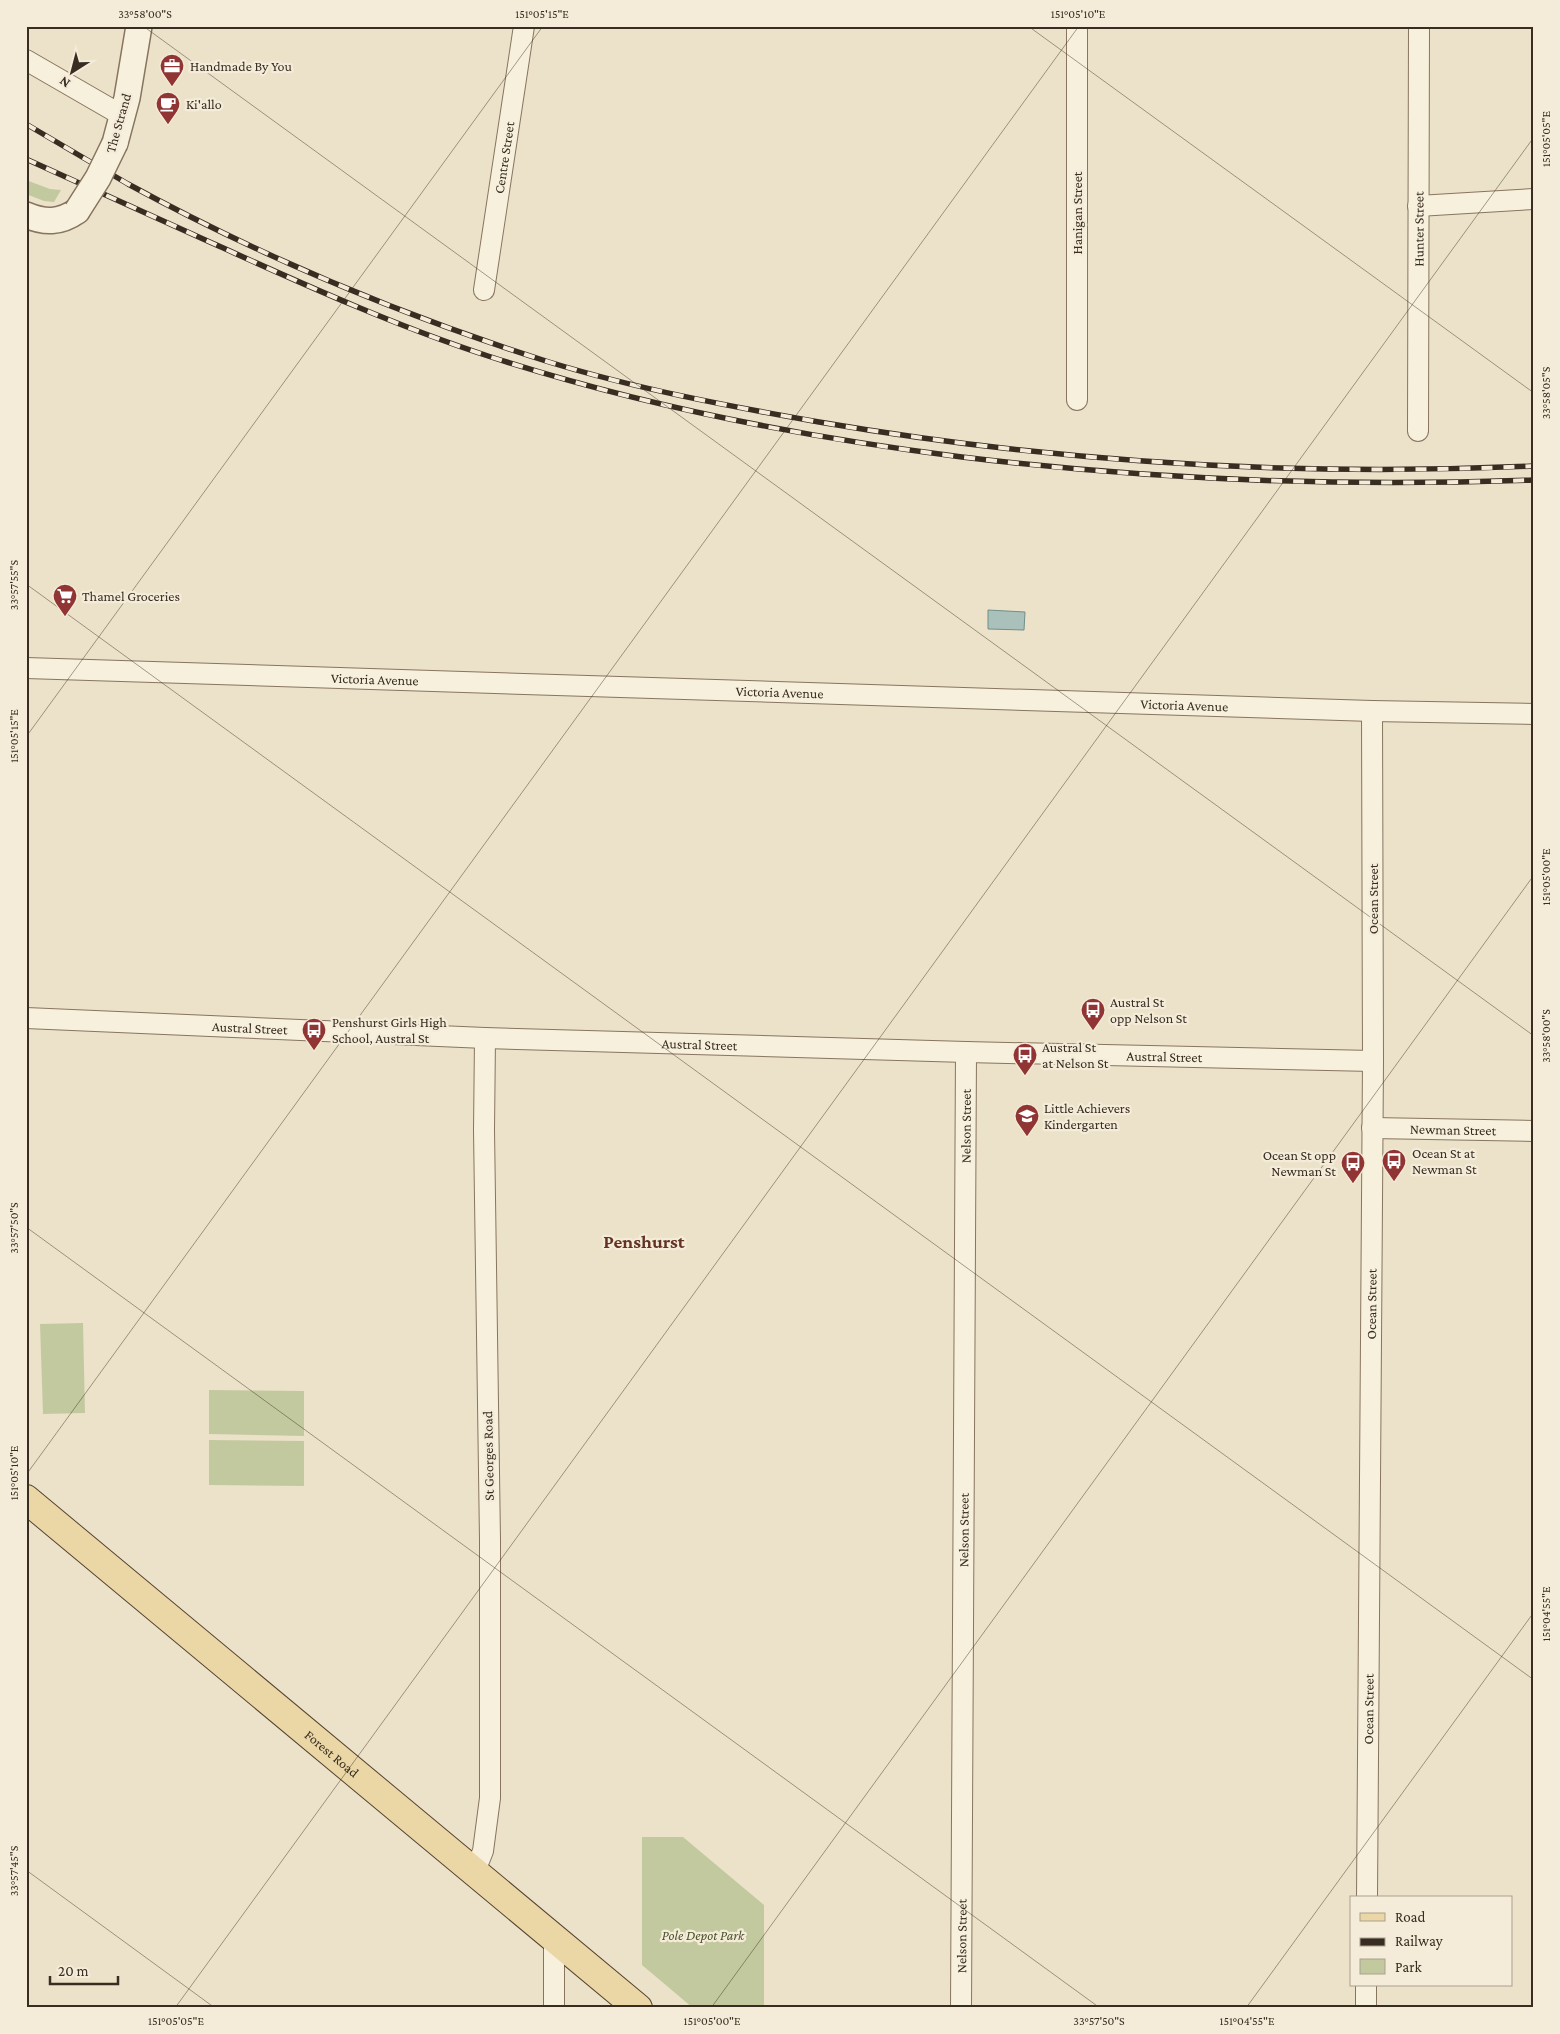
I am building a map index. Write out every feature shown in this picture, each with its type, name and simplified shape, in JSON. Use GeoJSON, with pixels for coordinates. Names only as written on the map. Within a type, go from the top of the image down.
{"type":"FeatureCollection","features":[{"type":"Feature","properties":{"kind":"main road","name":"Forest Road"},"geometry":{"type":"LineString","coordinates":[[26,1499],[638,2008]]}},
{"type":"Feature","properties":{"kind":"street","name":"The Strand"},"geometry":{"type":"LineString","coordinates":[[26,215],[46,222],[68,217],[77,211],[94,185],[115,143],[123,116],[139,26]]}},
{"type":"Feature","properties":{"kind":"street","name":"Centre Street"},"geometry":{"type":"LineString","coordinates":[[484,290],[524,26]]}},
{"type":"Feature","properties":{"kind":"street","name":"Hanigan Street"},"geometry":{"type":"LineString","coordinates":[[1077,26],[1077,400]]}},
{"type":"Feature","properties":{"kind":"street","name":"Hunter Street"},"geometry":{"type":"LineString","coordinates":[[1418,431],[1419,26]]}},
{"type":"Feature","properties":{"kind":"street"},"geometry":{"type":"LineString","coordinates":[[26,60],[123,116]]}},
{"type":"Feature","properties":{"kind":"street"},"geometry":{"type":"LineString","coordinates":[[1418,206],[1534,199]]}},
{"type":"Feature","properties":{"kind":"street","name":"Victoria Avenue"},"geometry":{"type":"LineString","coordinates":[[26,668],[1372,711],[1534,714]]}},
{"type":"Feature","properties":{"kind":"street","name":"Ocean Street"},"geometry":{"type":"LineString","coordinates":[[1367,1896],[1373,1061],[1372,711]]}},
{"type":"Feature","properties":{"kind":"street","name":"Austral Street"},"geometry":{"type":"LineString","coordinates":[[26,1018],[485,1038],[966,1052],[1373,1061]]}},
{"type":"Feature","properties":{"kind":"street","name":"St Georges Road"},"geometry":{"type":"LineString","coordinates":[[474,1871],[484,1851],[490,1798],[490,1540],[484,1130],[485,1038]]}},
{"type":"Feature","properties":{"kind":"street","name":"Nelson Street"},"geometry":{"type":"LineString","coordinates":[[961,2008],[966,1052]]}},
{"type":"Feature","properties":{"kind":"street","name":"Newman Street"},"geometry":{"type":"LineString","coordinates":[[1372,1128],[1534,1131]]}},
{"type":"Feature","properties":{"kind":"street"},"geometry":{"type":"LineString","coordinates":[[554,1937],[554,2008]]}},
{"type":"Feature","properties":{"kind":"street"},"geometry":{"type":"LineString","coordinates":[[1366,1986],[1366,2008]]}},
{"type":"Feature","properties":{"kind":"green space"},"geometry":{"type":"Polygon","coordinates":[[[26,180],[50,189],[61,190],[54,202],[44,201],[26,194],[26,180]]]}},
{"type":"Feature","properties":{"kind":"green space"},"geometry":{"type":"Polygon","coordinates":[[[83,1323],[85,1413],[43,1414],[40,1324],[83,1323]]]}},
{"type":"Feature","properties":{"kind":"green space"},"geometry":{"type":"Polygon","coordinates":[[[209,1390],[304,1391],[304,1436],[209,1434],[209,1390]]]}},
{"type":"Feature","properties":{"kind":"green space"},"geometry":{"type":"Polygon","coordinates":[[[209,1440],[304,1441],[304,1486],[209,1485],[209,1440]]]}},
{"type":"Feature","properties":{"kind":"green space","name":"Pole Depot Park"},"geometry":{"type":"Polygon","coordinates":[[[642,1837],[683,1837],[764,1905],[764,2008],[693,2008],[642,1965],[642,1837]]]}},
{"type":"Feature","properties":{"kind":"water"},"geometry":{"type":"Polygon","coordinates":[[[988,610],[1025,612],[1024,630],[988,629],[988,610]]]}},
{"type":"Feature","properties":{"kind":"railway"},"geometry":{"type":"LineString","coordinates":[[26,124],[128,184],[179,211],[334,283],[387,305],[495,344],[582,372],[649,389],[785,416],[907,436],[1085,456],[1175,463],[1354,469],[1534,466]]}},
{"type":"Feature","properties":{"kind":"railway"},"geometry":{"type":"LineString","coordinates":[[26,159],[314,289],[418,331],[546,374],[663,405],[723,418],[902,449],[1033,465],[1105,471],[1248,480],[1319,482],[1391,483],[1534,480]]}},
{"type":"Feature","properties":{"kind":"place","name":"Handmade By You"},"geometry":{"type":"Point","coordinates":[172,87]}},
{"type":"Feature","properties":{"kind":"place","name":"Ki'allo"},"geometry":{"type":"Point","coordinates":[168,125]}},
{"type":"Feature","properties":{"kind":"place","name":"Thamel Groceries"},"geometry":{"type":"Point","coordinates":[65,617]}},
{"type":"Feature","properties":{"kind":"place","name":"Austral St opp Nelson St"},"geometry":{"type":"Point","coordinates":[1093,1031]}},
{"type":"Feature","properties":{"kind":"place","name":"Penshurst Girls High School, Austral St"},"geometry":{"type":"Point","coordinates":[314,1051]}},
{"type":"Feature","properties":{"kind":"place","name":"Austral St at Nelson St"},"geometry":{"type":"Point","coordinates":[1025,1076]}},
{"type":"Feature","properties":{"kind":"place","name":"Little Achievers Kindergarten"},"geometry":{"type":"Point","coordinates":[1027,1137]}},
{"type":"Feature","properties":{"kind":"place","name":"Ocean St at Newman St"},"geometry":{"type":"Point","coordinates":[1394,1182]}},
{"type":"Feature","properties":{"kind":"place","name":"Ocean St opp Newman St"},"geometry":{"type":"Point","coordinates":[1353,1184]}},
{"type":"Feature","properties":{"kind":"district","name":"Penshurst"},"geometry":{"type":"Point","coordinates":[644,1241]}}]}
